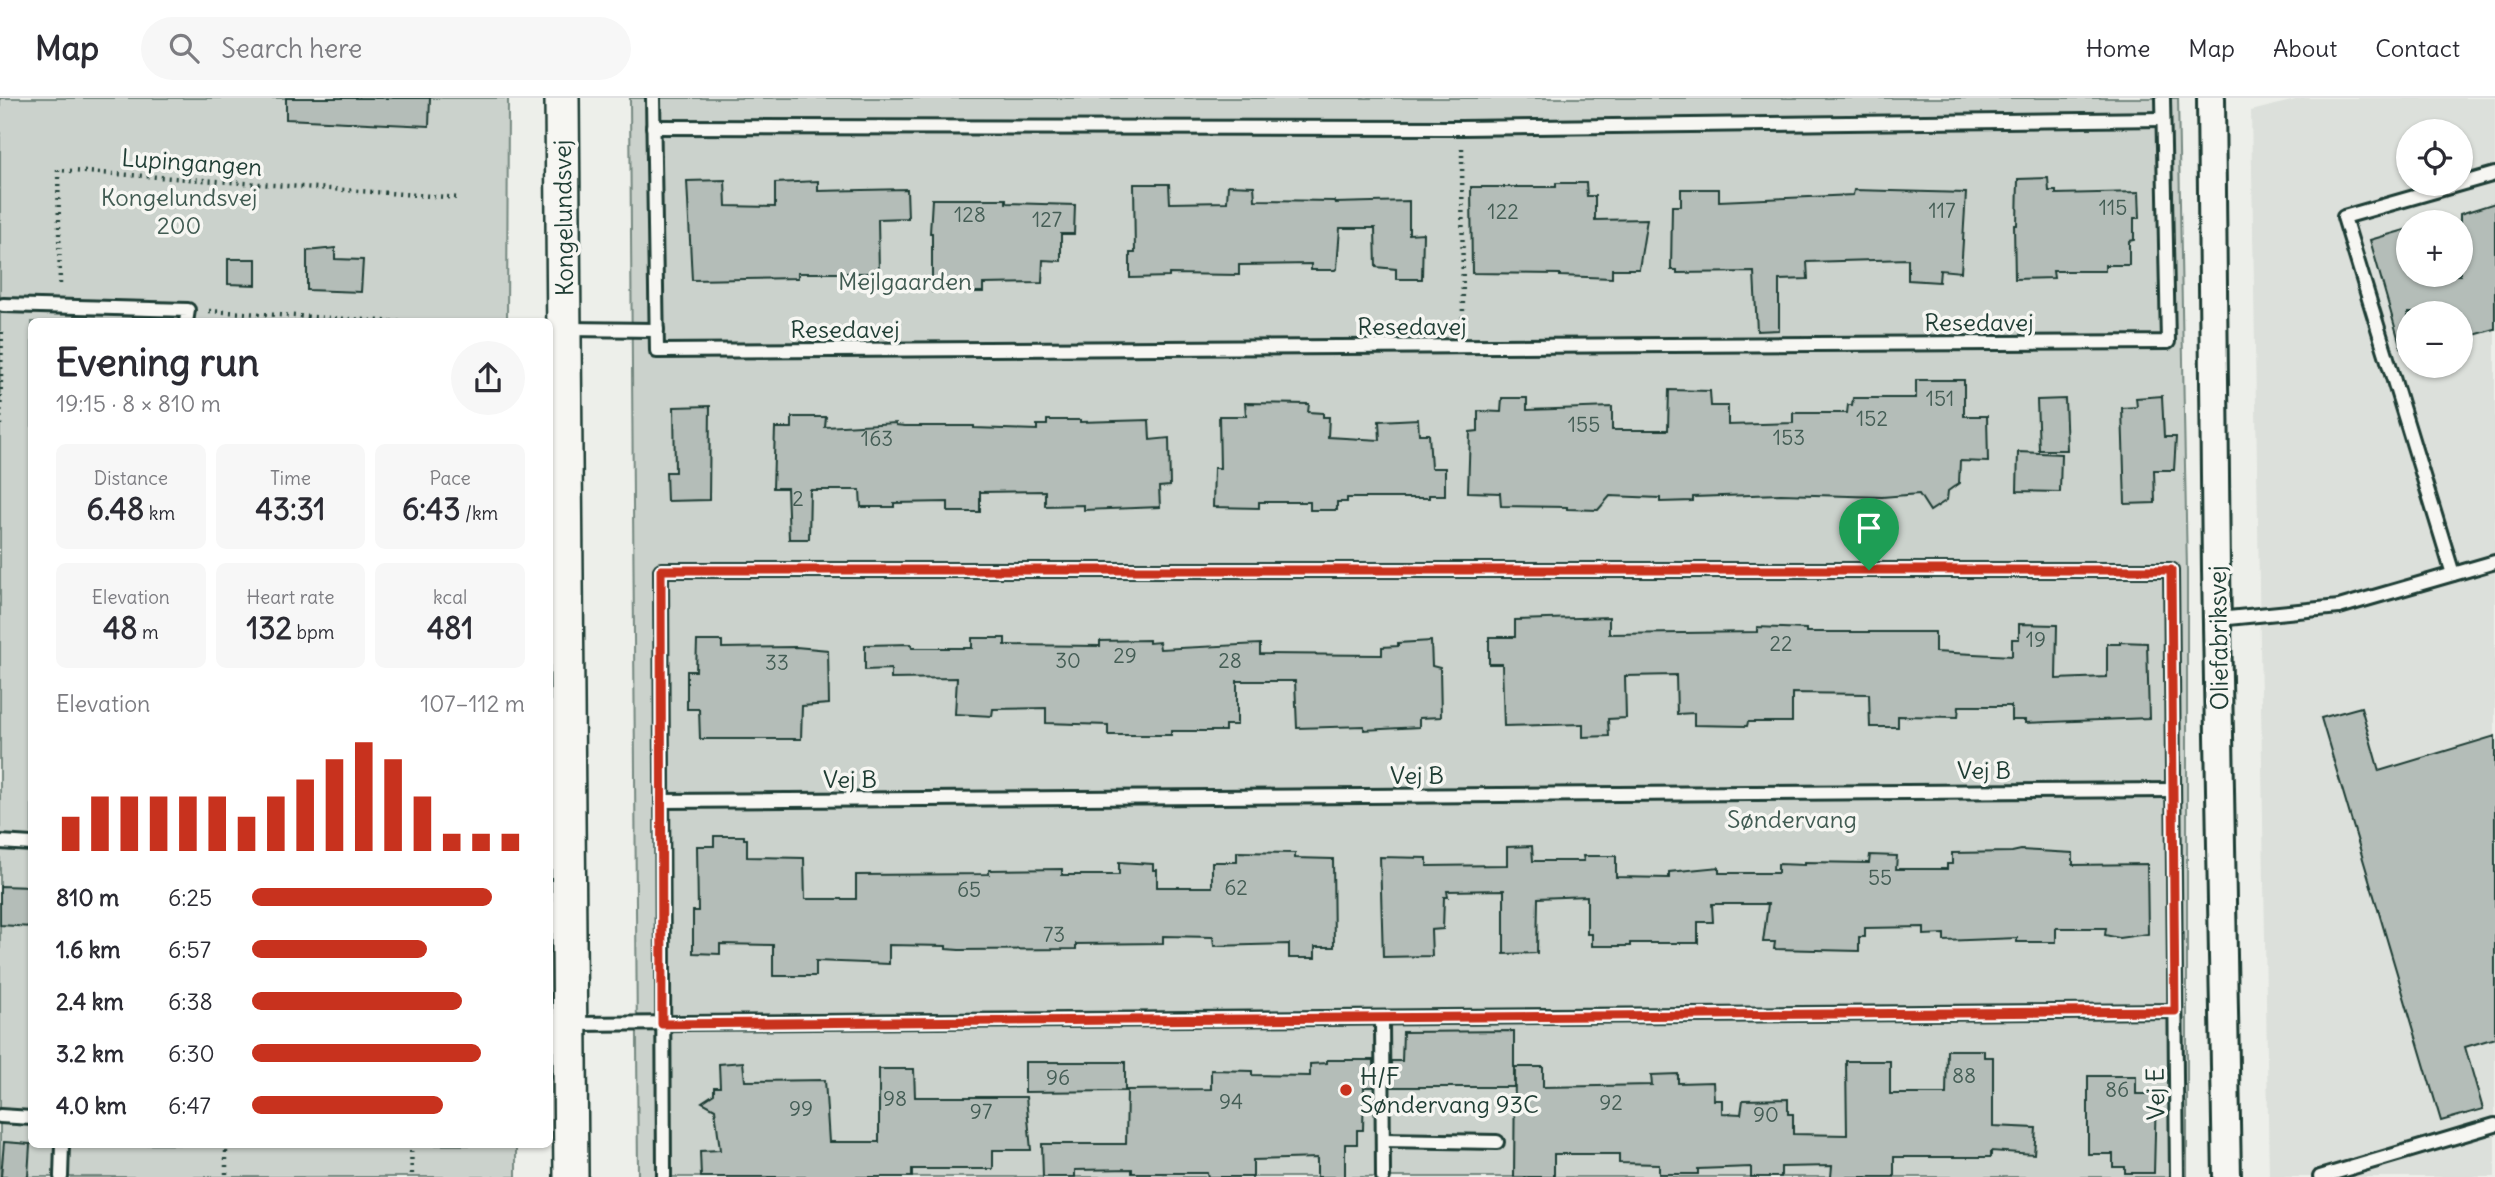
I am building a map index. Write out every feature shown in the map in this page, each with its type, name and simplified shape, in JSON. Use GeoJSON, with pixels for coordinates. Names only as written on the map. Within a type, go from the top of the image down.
{"type":"FeatureCollection","features":[{"type":"Feature","properties":{"kind":"street","name":"Kongelundsvej"},"geometry":{"type":"LineString","coordinates":[[562,98],[564,329],[559,719],[571,1024],[571,1177]]}},
{"type":"Feature","properties":{"kind":"street","name":"Oliefabriksvej"},"geometry":{"type":"LineString","coordinates":[[2212,98],[2227,1177]]}},
{"type":"Feature","properties":{"kind":"lane"},"geometry":{"type":"LineString","coordinates":[[564,329],[657,330],[653,98]]}},
{"type":"Feature","properties":{"kind":"lane"},"geometry":{"type":"LineString","coordinates":[[653,127],[1461,128],[2163,119],[2163,98]]}},
{"type":"Feature","properties":{"kind":"lane","name":"Resedavej"},"geometry":{"type":"LineString","coordinates":[[657,330],[657,351],[2168,342],[2163,119]]}},
{"type":"Feature","properties":{"kind":"lane"},"geometry":{"type":"LineString","coordinates":[[2453,574],[2344,217],[2495,174]]}},
{"type":"Feature","properties":{"kind":"lane"},"geometry":{"type":"LineString","coordinates":[[3,305],[60,306],[187,316]]}},
{"type":"Feature","properties":{"kind":"lane"},"geometry":{"type":"LineString","coordinates":[[2218,619],[2339,607],[2495,562]]}},
{"type":"Feature","properties":{"kind":"lane","name":"Vej E"},"geometry":{"type":"LineString","coordinates":[[662,801],[661,570],[2171,570],[2177,1177]]}},
{"type":"Feature","properties":{"kind":"lane","name":"Vej B"},"geometry":{"type":"LineString","coordinates":[[662,801],[2173,790]]}},
{"type":"Feature","properties":{"kind":"lane"},"geometry":{"type":"LineString","coordinates":[[662,801],[664,1177]]}},
{"type":"Feature","properties":{"kind":"lane"},"geometry":{"type":"LineString","coordinates":[[0,842],[28,844]]}},
{"type":"Feature","properties":{"kind":"lane"},"geometry":{"type":"LineString","coordinates":[[571,1024],[2175,1011]]}},
{"type":"Feature","properties":{"kind":"lane"},"geometry":{"type":"LineString","coordinates":[[1382,1018],[1383,1177]]}},
{"type":"Feature","properties":{"kind":"lane"},"geometry":{"type":"LineString","coordinates":[[0,1116],[28,1118]]}},
{"type":"Feature","properties":{"kind":"lane"},"geometry":{"type":"LineString","coordinates":[[2320,1177],[2495,1125]]}},
{"type":"Feature","properties":{"kind":"lane"},"geometry":{"type":"LineString","coordinates":[[1383,1140],[1497,1142]]}},
{"type":"Feature","properties":{"kind":"lane"},"geometry":{"type":"LineString","coordinates":[[61,1177],[62,1148]]}},
{"type":"Feature","properties":{"kind":"path"},"geometry":{"type":"LineString","coordinates":[[1461,128],[1463,346]]}},
{"type":"Feature","properties":{"kind":"path","name":"Lupingangen"},"geometry":{"type":"LineString","coordinates":[[60,306],[58,170],[460,198]]}},
{"type":"Feature","properties":{"kind":"path"},"geometry":{"type":"LineString","coordinates":[[0,425],[3,305]]}},
{"type":"Feature","properties":{"kind":"path"},"geometry":{"type":"LineString","coordinates":[[187,316],[258,318]]}},
{"type":"Feature","properties":{"kind":"path"},"geometry":{"type":"LineString","coordinates":[[226,1148],[226,1177]]}},
{"type":"Feature","properties":{"kind":"path"},"geometry":{"type":"LineString","coordinates":[[411,1148],[412,1177]]}},
{"type":"Feature","properties":{"kind":"shaded area"},"geometry":{"type":"Polygon","coordinates":[[[2303,98],[2495,98],[2495,1177],[2269,1177],[2251,111],[2303,98]]]}},
{"type":"Feature","properties":{"kind":"green space","name":"Kongelundsvej 200"},"geometry":{"type":"Polygon","coordinates":[[[0,98],[508,98],[507,318],[28,318],[28,1148],[516,1148],[516,1177],[0,1177],[0,98]]]}},
{"type":"Feature","properties":{"kind":"green space","name":"Søndervang"},"geometry":{"type":"Polygon","coordinates":[[[630,98],[2178,98],[2187,571],[2187,1177],[638,1177],[630,98]]]}},
{"type":"Feature","properties":{"kind":"building"},"geometry":{"type":"Polygon","coordinates":[[[286,98],[430,98],[429,126],[286,119],[286,98]]]}},
{"type":"Feature","properties":{"kind":"building"},"geometry":{"type":"Polygon","coordinates":[[[2048,178],[2049,191],[2056,191],[2056,194],[2139,192],[2140,218],[2134,218],[2134,240],[2129,241],[2129,265],[2105,265],[2105,271],[2053,271],[2054,278],[2015,279],[2014,225],[2017,225],[2018,179],[2048,178]]]}},
{"type":"Feature","properties":{"kind":"building"},"geometry":{"type":"Polygon","coordinates":[[[725,180],[726,206],[775,207],[775,183],[818,181],[818,191],[907,189],[908,218],[878,219],[879,273],[798,273],[798,278],[692,280],[687,181],[725,180]]]}},
{"type":"Feature","properties":{"kind":"building"},"geometry":{"type":"Polygon","coordinates":[[[1556,183],[1586,183],[1587,196],[1595,196],[1595,220],[1647,219],[1639,269],[1612,269],[1612,278],[1560,274],[1472,273],[1471,187],[1556,187],[1556,183]]]}},
{"type":"Feature","properties":{"kind":"building"},"geometry":{"type":"Polygon","coordinates":[[[1134,184],[1169,184],[1170,203],[1227,202],[1228,185],[1254,186],[1255,200],[1335,203],[1409,201],[1409,234],[1423,233],[1422,279],[1396,279],[1396,269],[1376,267],[1375,228],[1340,228],[1335,270],[1311,270],[1311,264],[1239,265],[1239,275],[1169,274],[1169,277],[1130,278],[1130,253],[1135,253],[1134,184]]]}},
{"type":"Feature","properties":{"kind":"building"},"geometry":{"type":"Polygon","coordinates":[[[1681,189],[1719,189],[1719,201],[1853,195],[1854,190],[1966,193],[1961,272],[1940,270],[1939,282],[1908,280],[1908,259],[1807,262],[1808,279],[1779,280],[1779,330],[1757,331],[1754,272],[1677,273],[1677,270],[1671,270],[1672,206],[1681,206],[1681,189]]]}},
{"type":"Feature","properties":{"kind":"building"},"geometry":{"type":"Polygon","coordinates":[[[932,199],[1006,199],[1006,203],[1075,205],[1074,234],[1061,234],[1061,261],[1043,260],[1042,283],[983,284],[983,292],[932,292],[932,199]]]}},
{"type":"Feature","properties":{"kind":"building"},"geometry":{"type":"Polygon","coordinates":[[[2495,203],[2495,329],[2473,335],[2473,301],[2396,301],[2396,331],[2370,240],[2396,232],[2396,287],[2473,287],[2473,210],[2495,203]]]}},
{"type":"Feature","properties":{"kind":"building"},"geometry":{"type":"Polygon","coordinates":[[[335,248],[335,259],[363,260],[361,292],[307,290],[307,251],[335,248]]]}},
{"type":"Feature","properties":{"kind":"building"},"geometry":{"type":"Polygon","coordinates":[[[228,259],[256,259],[256,285],[228,284],[228,259]]]}},
{"type":"Feature","properties":{"kind":"building"},"geometry":{"type":"Polygon","coordinates":[[[1916,380],[1964,380],[1964,416],[1987,416],[1988,462],[1960,461],[1959,483],[1948,491],[1947,500],[1930,511],[1919,494],[1882,497],[1781,494],[1693,497],[1693,501],[1660,502],[1660,498],[1610,496],[1598,510],[1501,506],[1500,493],[1468,492],[1470,432],[1478,431],[1478,411],[1501,412],[1502,398],[1527,398],[1527,410],[1612,407],[1612,430],[1668,430],[1669,390],[1710,391],[1711,406],[1728,406],[1728,425],[1793,423],[1793,413],[1847,413],[1853,398],[1916,398],[1916,380]]]}},
{"type":"Feature","properties":{"kind":"building"},"geometry":{"type":"Polygon","coordinates":[[[2162,396],[2164,437],[2176,437],[2174,470],[2154,470],[2155,503],[2125,504],[2122,408],[2137,407],[2136,398],[2162,396]]]}},
{"type":"Feature","properties":{"kind":"building"},"geometry":{"type":"Polygon","coordinates":[[[2065,399],[2067,450],[2039,450],[2037,400],[2065,399]]]}},
{"type":"Feature","properties":{"kind":"building"},"geometry":{"type":"Polygon","coordinates":[[[1245,403],[1309,404],[1308,412],[1323,413],[1323,417],[1329,417],[1328,437],[1380,440],[1379,421],[1418,419],[1419,434],[1429,434],[1431,468],[1445,468],[1445,495],[1429,495],[1429,498],[1347,498],[1347,502],[1337,502],[1337,510],[1310,510],[1310,502],[1259,502],[1259,508],[1213,507],[1214,468],[1220,468],[1219,416],[1246,416],[1245,403]]]}},
{"type":"Feature","properties":{"kind":"building"},"geometry":{"type":"Polygon","coordinates":[[[710,406],[709,500],[667,501],[666,472],[675,472],[674,407],[710,406]]]}},
{"type":"Feature","properties":{"kind":"building"},"geometry":{"type":"Polygon","coordinates":[[[792,417],[826,417],[825,427],[896,423],[905,426],[1037,430],[1037,425],[1047,425],[1047,420],[1149,420],[1150,440],[1169,438],[1170,486],[1159,487],[1160,507],[1084,510],[1084,505],[1045,506],[1045,491],[980,492],[980,512],[948,512],[948,502],[861,507],[860,490],[810,490],[809,539],[789,539],[787,488],[773,488],[775,428],[792,428],[792,417]]]}},
{"type":"Feature","properties":{"kind":"building"},"geometry":{"type":"Polygon","coordinates":[[[2018,452],[2061,454],[2060,492],[2017,491],[2018,452]]]}},
{"type":"Feature","properties":{"kind":"building"},"geometry":{"type":"Polygon","coordinates":[[[1609,617],[1609,634],[1757,632],[1757,627],[1806,629],[1806,632],[1935,632],[1935,652],[2012,656],[2012,639],[2019,639],[2019,624],[2057,625],[2056,679],[2107,677],[2107,644],[2147,643],[2149,718],[2025,723],[2025,720],[2011,720],[2011,706],[1959,706],[1958,717],[1898,716],[1898,727],[1870,727],[1869,694],[1792,693],[1792,722],[1748,722],[1747,726],[1694,725],[1694,713],[1677,714],[1676,675],[1625,676],[1626,718],[1608,719],[1609,736],[1583,737],[1583,724],[1504,726],[1502,664],[1489,664],[1489,637],[1515,637],[1515,620],[1609,617]]]}},
{"type":"Feature","properties":{"kind":"building"},"geometry":{"type":"Polygon","coordinates":[[[972,638],[1005,638],[1005,645],[1100,646],[1100,641],[1149,640],[1149,643],[1159,642],[1160,649],[1260,644],[1260,654],[1382,655],[1382,647],[1431,641],[1432,666],[1440,668],[1441,717],[1419,718],[1419,727],[1364,730],[1364,726],[1297,728],[1295,681],[1237,681],[1237,725],[1225,725],[1225,731],[1171,731],[1171,735],[1108,735],[1108,725],[1046,723],[1046,708],[993,709],[992,716],[955,714],[957,678],[891,679],[891,669],[865,670],[865,645],[911,644],[912,648],[972,648],[972,638]]]}},
{"type":"Feature","properties":{"kind":"building"},"geometry":{"type":"Polygon","coordinates":[[[697,641],[722,641],[722,648],[796,647],[828,650],[829,704],[802,706],[801,739],[700,739],[699,709],[687,709],[687,671],[696,671],[697,641]]]}},
{"type":"Feature","properties":{"kind":"building"},"geometry":{"type":"Polygon","coordinates":[[[2361,707],[2379,771],[2495,736],[2495,1038],[2465,1047],[2483,1109],[2441,1121],[2321,718],[2361,707]]]}},
{"type":"Feature","properties":{"kind":"building"},"geometry":{"type":"Polygon","coordinates":[[[714,836],[744,836],[744,839],[747,839],[747,857],[804,858],[805,899],[856,899],[856,875],[989,874],[989,870],[1062,869],[1062,875],[1119,875],[1119,862],[1153,864],[1153,870],[1157,870],[1157,887],[1212,887],[1212,862],[1237,862],[1237,852],[1295,853],[1295,858],[1333,859],[1334,947],[1315,947],[1315,958],[1289,958],[1289,944],[1214,946],[1213,937],[1163,936],[1163,943],[1076,944],[1076,949],[959,950],[946,949],[946,946],[889,945],[889,964],[816,961],[816,976],[773,976],[773,945],[720,944],[720,954],[693,953],[693,911],[698,911],[697,846],[714,846],[714,836]]]}},
{"type":"Feature","properties":{"kind":"building"},"geometry":{"type":"Polygon","coordinates":[[[1532,846],[1533,861],[1584,861],[1583,856],[1616,856],[1616,877],[1669,878],[1669,872],[1719,867],[1719,873],[1778,873],[1778,864],[1869,863],[1870,855],[1897,856],[1896,869],[1947,869],[1947,864],[1952,864],[1952,853],[2021,850],[2073,853],[2073,865],[2147,864],[2148,934],[2119,938],[2105,935],[2106,928],[2056,928],[2056,942],[2017,942],[2017,938],[1944,941],[1944,934],[1924,935],[1924,927],[1865,928],[1865,937],[1859,937],[1859,951],[1774,949],[1775,942],[1763,942],[1768,904],[1712,904],[1713,922],[1698,922],[1698,943],[1592,946],[1592,934],[1587,934],[1587,896],[1538,898],[1537,953],[1504,954],[1504,890],[1447,891],[1448,897],[1444,897],[1443,929],[1431,930],[1432,956],[1383,957],[1380,857],[1427,858],[1427,866],[1507,865],[1507,847],[1532,846]]]}},
{"type":"Feature","properties":{"kind":"building"},"geometry":{"type":"Polygon","coordinates":[[[0,886],[28,887],[28,927],[0,925],[0,886]]]}},
{"type":"Feature","properties":{"kind":"building"},"geometry":{"type":"Polygon","coordinates":[[[1514,1031],[1514,1087],[1391,1087],[1391,1061],[1402,1061],[1403,1032],[1514,1031]]]}},
{"type":"Feature","properties":{"kind":"building"},"geometry":{"type":"Polygon","coordinates":[[[1947,1050],[1984,1050],[1984,1057],[1993,1057],[1993,1126],[2036,1128],[2034,1154],[1991,1151],[1991,1157],[1894,1157],[1894,1177],[1831,1177],[1832,1166],[1781,1167],[1781,1177],[1751,1177],[1751,1167],[1698,1169],[1698,1174],[1659,1174],[1659,1164],[1619,1163],[1619,1154],[1554,1154],[1554,1177],[1514,1177],[1515,1067],[1543,1067],[1543,1087],[1652,1085],[1651,1075],[1678,1074],[1678,1083],[1713,1082],[1714,1100],[1722,1100],[1722,1113],[1741,1114],[1743,1100],[1788,1099],[1788,1114],[1793,1114],[1793,1134],[1847,1135],[1846,1061],[1890,1061],[1890,1094],[1946,1094],[1947,1050]]]}},
{"type":"Feature","properties":{"kind":"building"},"geometry":{"type":"Polygon","coordinates":[[[1327,1060],[1374,1060],[1374,1087],[1364,1087],[1363,1130],[1357,1130],[1357,1144],[1345,1144],[1345,1177],[1317,1177],[1317,1158],[1253,1160],[1253,1177],[1208,1177],[1207,1173],[1132,1173],[1132,1169],[1075,1170],[1075,1177],[1043,1177],[1042,1144],[1126,1144],[1127,1090],[1211,1089],[1211,1070],[1252,1071],[1252,1075],[1310,1076],[1310,1064],[1327,1063],[1327,1060]]]}},
{"type":"Feature","properties":{"kind":"building"},"geometry":{"type":"Polygon","coordinates":[[[743,1062],[745,1081],[825,1080],[829,1142],[879,1142],[879,1069],[914,1069],[915,1097],[1026,1097],[1031,1150],[993,1150],[993,1169],[912,1169],[912,1177],[701,1177],[700,1151],[720,1150],[715,1109],[702,1102],[714,1094],[714,1087],[720,1087],[719,1064],[743,1062]]]}},
{"type":"Feature","properties":{"kind":"building"},"geometry":{"type":"Polygon","coordinates":[[[1025,1062],[1125,1062],[1125,1091],[1025,1092],[1025,1062]]]}},
{"type":"Feature","properties":{"kind":"building"},"geometry":{"type":"Polygon","coordinates":[[[2088,1076],[2136,1076],[2136,1094],[2156,1094],[2154,1173],[2125,1173],[2125,1167],[2113,1167],[2113,1154],[2088,1154],[2088,1076]]]}},
{"type":"Feature","properties":{"kind":"building"},"geometry":{"type":"Polygon","coordinates":[[[4,1142],[28,1144],[28,1177],[1,1177],[4,1142]]]}},
{"type":"Feature","properties":{"kind":"place","name":"H/F Søndervang 93C"},"geometry":{"type":"Point","coordinates":[1346,1090]}},
{"type":"Feature","properties":{"kind":"route"},"geometry":{"type":"LineString","coordinates":[[661,570],[1869,570],[2171,570],[2175,1011],[662,1024],[661,570]]}},
{"type":"Feature","properties":{"kind":"park label","name":"Mejlgaarden"},"geometry":{"type":"Point","coordinates":[905,281]}}]}
